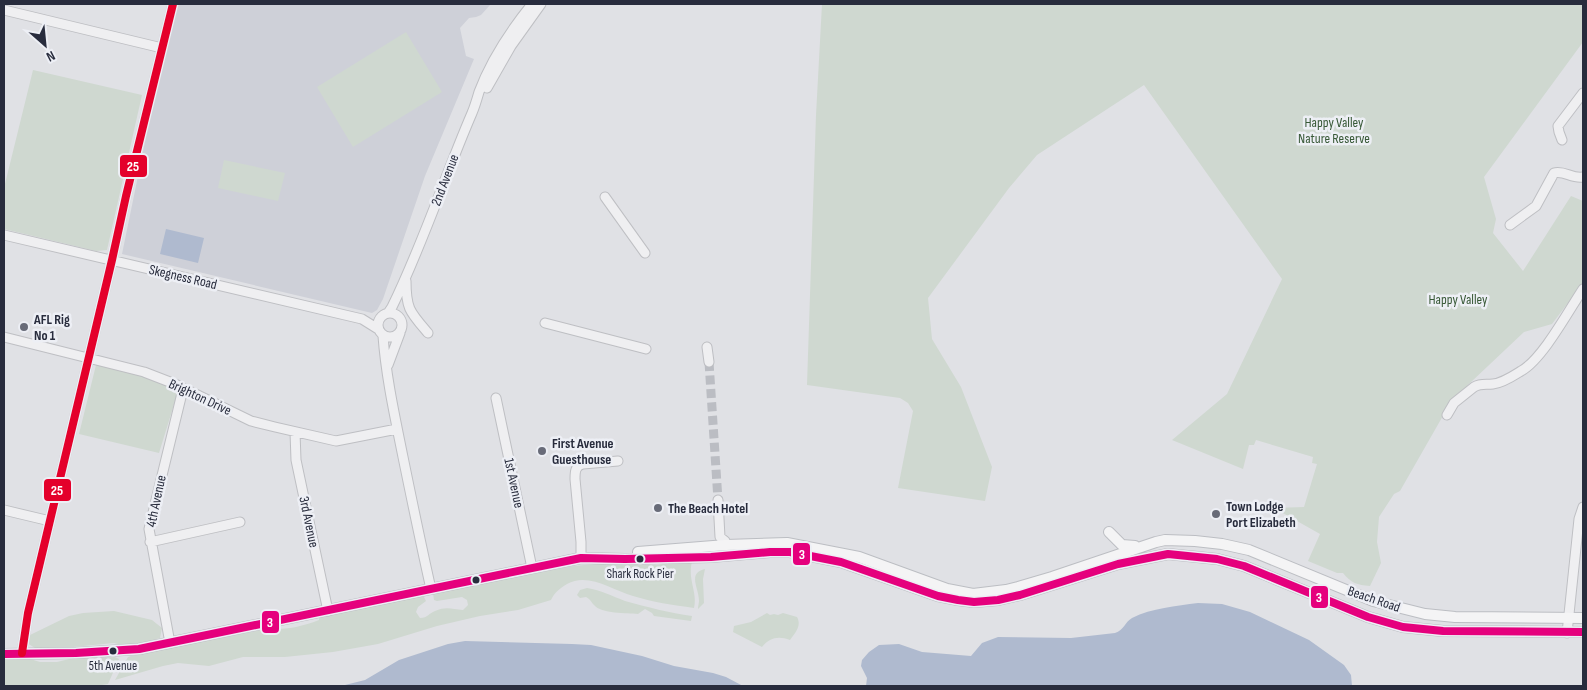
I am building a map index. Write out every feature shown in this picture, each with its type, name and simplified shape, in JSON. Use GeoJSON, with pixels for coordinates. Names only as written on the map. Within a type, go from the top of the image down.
{"type":"FeatureCollection","features":[{"type":"Feature","properties":{"kind":"main road"},"geometry":{"type":"LineString","coordinates":[[1109,532],[1122,545],[1140,546]]}},
{"type":"Feature","properties":{"kind":"main road","name":"Beach Road"},"geometry":{"type":"LineString","coordinates":[[1116,559],[1140,546],[1165,540],[1222,544],[1249,550],[1381,604],[1425,614],[1455,617],[1583,618]]}},
{"type":"Feature","properties":{"kind":"main road"},"geometry":{"type":"LineString","coordinates":[[4,654],[114,652],[139,649],[601,554],[726,545],[787,543],[843,553],[881,564],[947,590],[973,594],[1006,590],[1116,559]]}},
{"type":"Feature","properties":{"kind":"main road"},"geometry":{"type":"LineString","coordinates":[[586,558],[711,556],[790,552],[841,562],[938,596],[974,602],[998,600],[1020,595],[1116,559]]}},
{"type":"Feature","properties":{"kind":"main road","name":"Beach Road"},"geometry":{"type":"LineString","coordinates":[[1116,559],[1168,554],[1216,559],[1244,566],[1368,617],[1414,628],[1442,631],[1583,632]]}},
{"type":"Feature","properties":{"kind":"street"},"geometry":{"type":"LineString","coordinates":[[22,653],[28,613],[173,4]]}},
{"type":"Feature","properties":{"kind":"street","name":"2nd Avenue"},"geometry":{"type":"LineString","coordinates":[[384,315],[392,307],[405,281],[476,105],[484,94],[515,26],[538,5]]}},
{"type":"Feature","properties":{"kind":"street"},"geometry":{"type":"LineString","coordinates":[[4,10],[162,48]]}},
{"type":"Feature","properties":{"kind":"street"},"geometry":{"type":"LineString","coordinates":[[1562,140],[1558,126],[1582,98]]}},
{"type":"Feature","properties":{"kind":"street"},"geometry":{"type":"LineString","coordinates":[[1510,225],[1536,206],[1554,173],[1560,172],[1573,178],[1583,178]]}},
{"type":"Feature","properties":{"kind":"street"},"geometry":{"type":"LineString","coordinates":[[605,197],[645,254]]}},
{"type":"Feature","properties":{"kind":"street","name":"Skegness Road"},"geometry":{"type":"LineString","coordinates":[[4,235],[362,319],[380,332]]}},
{"type":"Feature","properties":{"kind":"street"},"geometry":{"type":"LineString","coordinates":[[405,281],[407,304],[428,333]]}},
{"type":"Feature","properties":{"kind":"street","name":"2nd Avenue"},"geometry":{"type":"LineString","coordinates":[[398,316],[405,281]]}},
{"type":"Feature","properties":{"kind":"street"},"geometry":{"type":"LineString","coordinates":[[1447,416],[1454,403],[1474,387],[1500,382],[1528,367],[1544,348],[1583,289]]}},
{"type":"Feature","properties":{"kind":"street"},"geometry":{"type":"LineString","coordinates":[[387,373],[389,358],[402,323],[398,316],[393,313],[384,315],[378,320],[387,373],[397,429],[431,589]]}},
{"type":"Feature","properties":{"kind":"street","name":"Skegness Road"},"geometry":{"type":"LineString","coordinates":[[362,319],[384,315]]}},
{"type":"Feature","properties":{"kind":"street"},"geometry":{"type":"LineString","coordinates":[[544,323],[646,349]]}},
{"type":"Feature","properties":{"kind":"street"},"geometry":{"type":"LineString","coordinates":[[380,332],[390,338],[400,332]]}},
{"type":"Feature","properties":{"kind":"street","name":"Brighton Drive"},"geometry":{"type":"LineString","coordinates":[[4,337],[144,372],[251,421],[295,432],[336,441],[397,429]]}},
{"type":"Feature","properties":{"kind":"street"},"geometry":{"type":"LineString","coordinates":[[707,347],[709,362]]}},
{"type":"Feature","properties":{"kind":"street","name":"4th Avenue"},"geometry":{"type":"LineString","coordinates":[[170,643],[150,542],[149,525],[183,389]]}},
{"type":"Feature","properties":{"kind":"street","name":"1st Avenue"},"geometry":{"type":"LineString","coordinates":[[496,398],[532,568]]}},
{"type":"Feature","properties":{"kind":"street","name":"3rd Avenue"},"geometry":{"type":"LineString","coordinates":[[295,432],[296,460],[328,611]]}},
{"type":"Feature","properties":{"kind":"street"},"geometry":{"type":"LineString","coordinates":[[586,558],[581,542],[575,479],[576,470],[582,464],[618,461]]}},
{"type":"Feature","properties":{"kind":"street"},"geometry":{"type":"LineString","coordinates":[[718,500],[720,537],[725,541],[726,545]]}},
{"type":"Feature","properties":{"kind":"street"},"geometry":{"type":"LineString","coordinates":[[1566,633],[1579,519],[1583,507]]}},
{"type":"Feature","properties":{"kind":"street"},"geometry":{"type":"LineString","coordinates":[[4,510],[50,521]]}},
{"type":"Feature","properties":{"kind":"street"},"geometry":{"type":"LineString","coordinates":[[150,542],[240,522]]}},
{"type":"Feature","properties":{"kind":"shaded area"},"geometry":{"type":"Polygon","coordinates":[[[179,4],[491,4],[481,15],[469,18],[460,28],[466,56],[474,59],[425,176],[383,299],[377,310],[372,313],[122,254],[146,137],[171,30],[179,4]]]}},
{"type":"Feature","properties":{"kind":"green space","name":"Happy Valley Nature Reserve"},"geometry":{"type":"Polygon","coordinates":[[[822,4],[1583,4],[1583,42],[1484,177],[1496,219],[1493,233],[1523,271],[1571,196],[1583,201],[1583,283],[1552,324],[1524,332],[1452,400],[1400,491],[1394,494],[1379,517],[1377,542],[1381,563],[1370,586],[1355,583],[1343,573],[1337,573],[1308,561],[1320,534],[1274,508],[1304,507],[1317,464],[1312,463],[1313,457],[1256,440],[1254,445],[1249,445],[1243,469],[1172,440],[1227,394],[1282,279],[1144,85],[1037,155],[1009,188],[928,298],[932,339],[961,387],[992,467],[985,501],[898,488],[913,411],[908,403],[900,398],[807,385],[816,115],[822,4]]]}},
{"type":"Feature","properties":{"kind":"green space"},"geometry":{"type":"Polygon","coordinates":[[[406,32],[442,92],[353,147],[317,87],[406,32]]]}},
{"type":"Feature","properties":{"kind":"green space"},"geometry":{"type":"Polygon","coordinates":[[[33,70],[142,95],[107,250],[96,251],[4,229],[4,188],[33,70]]]}},
{"type":"Feature","properties":{"kind":"green space"},"geometry":{"type":"Polygon","coordinates":[[[224,160],[285,173],[278,201],[218,188],[224,160]]]}},
{"type":"Feature","properties":{"kind":"green space"},"geometry":{"type":"Polygon","coordinates":[[[96,365],[147,376],[175,390],[176,398],[159,453],[79,434],[96,365]]]}},
{"type":"Feature","properties":{"kind":"green space"},"geometry":{"type":"Polygon","coordinates":[[[693,558],[691,578],[695,596],[694,608],[640,598],[600,583],[583,580],[567,584],[559,589],[551,600],[518,610],[437,626],[378,644],[333,652],[285,657],[243,657],[209,666],[178,663],[115,680],[128,657],[131,656],[266,629],[299,626],[330,615],[418,597],[424,597],[426,601],[418,607],[416,612],[420,618],[442,609],[463,610],[468,605],[467,600],[462,597],[437,601],[434,600],[433,593],[573,566],[630,561],[645,565],[658,565],[693,558]]]}},
{"type":"Feature","properties":{"kind":"green space"},"geometry":{"type":"Polygon","coordinates":[[[705,569],[703,579],[704,603],[698,609],[699,596],[695,577],[696,574],[705,569]]]}},
{"type":"Feature","properties":{"kind":"green space"},"geometry":{"type":"Polygon","coordinates":[[[587,588],[625,601],[667,612],[692,616],[691,621],[654,616],[645,609],[638,614],[602,610],[597,608],[586,597],[580,598],[577,595],[580,590],[587,588]]]}},
{"type":"Feature","properties":{"kind":"green space"},"geometry":{"type":"Polygon","coordinates":[[[114,611],[152,620],[162,628],[160,638],[125,646],[114,643],[63,648],[35,648],[27,643],[27,637],[30,635],[69,616],[114,611]]]}},
{"type":"Feature","properties":{"kind":"green space"},"geometry":{"type":"Polygon","coordinates":[[[767,613],[778,615],[783,613],[797,617],[799,623],[796,632],[790,640],[775,638],[768,641],[762,647],[733,632],[734,626],[751,622],[767,613]]]}},
{"type":"Feature","properties":{"kind":"green space"},"geometry":{"type":"Polygon","coordinates":[[[115,657],[119,659],[108,684],[96,686],[4,686],[4,658],[27,658],[40,662],[57,662],[73,658],[115,657]]]}},
{"type":"Feature","properties":{"kind":"water"},"geometry":{"type":"Polygon","coordinates":[[[166,229],[204,238],[198,263],[160,254],[166,229]]]}},
{"type":"Feature","properties":{"kind":"water"},"geometry":{"type":"Polygon","coordinates":[[[1198,603],[1222,604],[1250,612],[1309,640],[1344,665],[1351,675],[1352,686],[866,686],[867,678],[861,666],[862,660],[879,645],[899,644],[922,652],[971,656],[982,643],[998,637],[1071,638],[1115,633],[1132,618],[1148,612],[1198,603]]]}},
{"type":"Feature","properties":{"kind":"water"},"geometry":{"type":"Polygon","coordinates":[[[465,641],[591,645],[642,656],[674,666],[713,673],[743,686],[341,686],[365,680],[399,660],[448,644],[465,641]]]}},
{"type":"Feature","properties":{"kind":"tunnel"},"geometry":{"type":"LineString","coordinates":[[709,362],[718,500]]}},
{"type":"Feature","properties":{"kind":"transit line","name":"25"},"geometry":{"type":"LineString","coordinates":[[22,653],[28,613],[173,4]]}},
{"type":"Feature","properties":{"kind":"transit line","name":"3"},"geometry":{"type":"LineString","coordinates":[[4,654],[76,653],[139,649],[581,558],[711,557],[770,552],[790,552],[841,562],[938,596],[974,602],[998,600],[1020,595],[1118,564],[1168,554],[1217,559],[1244,566],[1368,617],[1403,627],[1443,631],[1583,632]]}},
{"type":"Feature","properties":{"kind":"place","name":"AFL Rig No 1"},"geometry":{"type":"Point","coordinates":[24,327]}},
{"type":"Feature","properties":{"kind":"place","name":"First Avenue Guesthouse"},"geometry":{"type":"Point","coordinates":[542,451]}},
{"type":"Feature","properties":{"kind":"place","name":"The Beach Hotel"},"geometry":{"type":"Point","coordinates":[658,508]}},
{"type":"Feature","properties":{"kind":"place","name":"Town Lodge Port Elizabeth"},"geometry":{"type":"Point","coordinates":[1216,514]}},
{"type":"Feature","properties":{"kind":"place","name":"Shark Rock Pier"},"geometry":{"type":"Point","coordinates":[640,559]}},
{"type":"Feature","properties":{"kind":"place","name":"5th Avenue"},"geometry":{"type":"Point","coordinates":[113,651]}},
{"type":"Feature","properties":{"kind":"park label","name":"Happy Valley"},"geometry":{"type":"Point","coordinates":[1458,299]}}]}
